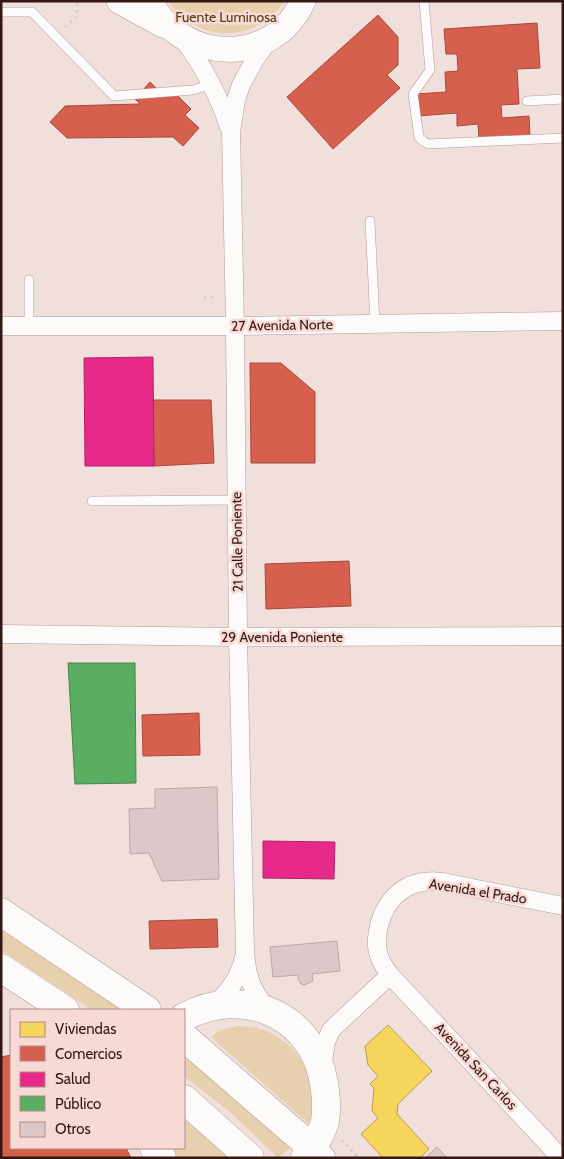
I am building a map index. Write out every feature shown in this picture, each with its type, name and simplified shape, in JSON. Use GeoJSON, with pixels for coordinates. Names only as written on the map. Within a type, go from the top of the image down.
{"type":"FeatureCollection","features":[{"type":"Feature","properties":{"kind":"main road"},"geometry":{"type":"LineString","coordinates":[[1,912],[146,1009]]}},
{"type":"Feature","properties":{"kind":"main road"},"geometry":{"type":"LineString","coordinates":[[1,968],[63,1009]]}},
{"type":"Feature","properties":{"kind":"main road"},"geometry":{"type":"LineString","coordinates":[[185,1017],[215,1005],[251,1005],[269,1011],[294,1027],[311,1046],[322,1068],[326,1096],[325,1121],[313,1154],[185,1038]]}},
{"type":"Feature","properties":{"kind":"main road"},"geometry":{"type":"LineString","coordinates":[[185,1100],[250,1158]]}},
{"type":"Feature","properties":{"kind":"street"},"geometry":{"type":"LineString","coordinates":[[119,1],[177,33],[211,48],[226,50],[256,44],[270,38],[282,30],[297,10],[318,1]]}},
{"type":"Feature","properties":{"kind":"street"},"geometry":{"type":"LineString","coordinates":[[150,1],[161,19],[177,33]]}},
{"type":"Feature","properties":{"kind":"street","name":"21 Calle Poniente"},"geometry":{"type":"LineString","coordinates":[[177,33],[199,61],[212,84],[231,132]]}},
{"type":"Feature","properties":{"kind":"street","name":"21 Calle Poniente"},"geometry":{"type":"LineString","coordinates":[[269,1011],[258,999],[250,984],[245,952],[238,638],[231,132],[236,100],[241,85],[254,61],[270,38]]}},
{"type":"Feature","properties":{"kind":"street","name":"27 Avenida Norte"},"geometry":{"type":"LineString","coordinates":[[1,326],[235,326],[563,321]]}},
{"type":"Feature","properties":{"kind":"street","name":"29 Avenida Poniente"},"geometry":{"type":"LineString","coordinates":[[1,634],[238,638],[563,636]]}},
{"type":"Feature","properties":{"kind":"street","name":"Avenida el Prado"},"geometry":{"type":"LineString","coordinates":[[390,975],[380,960],[376,940],[377,932],[384,910],[389,902],[396,894],[414,884],[435,881],[563,906]]}},
{"type":"Feature","properties":{"kind":"street","name":"21 Calle Poniente"},"geometry":{"type":"LineString","coordinates":[[215,1005],[227,994],[236,981],[242,967],[245,952]]}},
{"type":"Feature","properties":{"kind":"street"},"geometry":{"type":"LineString","coordinates":[[322,1068],[326,1042],[331,1030],[390,975]]}},
{"type":"Feature","properties":{"kind":"street","name":"Avenida San Carlos"},"geometry":{"type":"LineString","coordinates":[[390,975],[562,1158]]}},
{"type":"Feature","properties":{"kind":"street"},"geometry":{"type":"LineString","coordinates":[[294,1027],[306,1031],[319,1032],[331,1030]]}},
{"type":"Feature","properties":{"kind":"lane"},"geometry":{"type":"LineString","coordinates":[[424,1],[430,70],[413,94],[419,136],[422,141],[428,144],[563,138]]}},
{"type":"Feature","properties":{"kind":"lane"},"geometry":{"type":"LineString","coordinates":[[1,12],[32,12],[114,96],[193,90],[212,84]]}},
{"type":"Feature","properties":{"kind":"lane"},"geometry":{"type":"LineString","coordinates":[[527,101],[563,99]]}},
{"type":"Feature","properties":{"kind":"lane"},"geometry":{"type":"LineString","coordinates":[[370,221],[375,324]]}},
{"type":"Feature","properties":{"kind":"lane"},"geometry":{"type":"LineString","coordinates":[[29,280],[29,326]]}},
{"type":"Feature","properties":{"kind":"lane"},"geometry":{"type":"LineString","coordinates":[[92,501],[236,500]]}},
{"type":"Feature","properties":{"kind":"path"},"geometry":{"type":"LineString","coordinates":[[77,1],[77,16]]}},
{"type":"Feature","properties":{"kind":"green space","name":"Fuente Luminosa"},"geometry":{"type":"Polygon","coordinates":[[[168,1],[285,1],[273,15],[258,25],[243,31],[227,33],[210,31],[195,25],[180,15],[168,1]]]}},
{"type":"Feature","properties":{"kind":"green space"},"geometry":{"type":"Polygon","coordinates":[[[1,928],[122,1009],[90,1009],[1,950],[1,928]]]}},
{"type":"Feature","properties":{"kind":"green space"},"geometry":{"type":"Polygon","coordinates":[[[239,1026],[257,1028],[278,1037],[290,1046],[310,1071],[317,1105],[310,1125],[211,1037],[220,1030],[239,1026]]]}},
{"type":"Feature","properties":{"kind":"green space"},"geometry":{"type":"Polygon","coordinates":[[[189,1056],[290,1147],[278,1158],[230,1112],[185,1077],[185,1062],[189,1056]]]}},
{"type":"Feature","properties":{"kind":"green space"},"geometry":{"type":"Polygon","coordinates":[[[185,1116],[230,1158],[173,1158],[166,1149],[185,1149],[185,1116]]]}},
{"type":"Feature","properties":{"kind":"building: Viviendas"},"geometry":{"type":"Polygon","coordinates":[[[388,1025],[432,1071],[398,1104],[397,1114],[429,1149],[420,1158],[383,1158],[361,1134],[378,1118],[372,1111],[374,1088],[370,1084],[378,1076],[368,1065],[365,1046],[388,1025]]]}},
{"type":"Feature","properties":{"kind":"building: Viviendas"},"geometry":{"type":"Polygon","coordinates":[[[10,1108],[10,1149],[87,1149],[89,1158],[1,1158],[1,1110],[10,1108]]]}},
{"type":"Feature","properties":{"kind":"building: Comercios"},"geometry":{"type":"Polygon","coordinates":[[[378,15],[398,37],[398,65],[387,75],[400,88],[333,149],[287,97],[378,15]]]}},
{"type":"Feature","properties":{"kind":"building: Comercios"},"geometry":{"type":"Polygon","coordinates":[[[537,23],[540,68],[517,69],[519,104],[501,105],[502,118],[529,116],[530,137],[479,140],[478,124],[457,126],[457,113],[417,116],[416,94],[446,92],[445,72],[458,71],[457,54],[446,54],[444,29],[537,23]]]}},
{"type":"Feature","properties":{"kind":"building: Comercios"},"geometry":{"type":"Polygon","coordinates":[[[150,82],[163,95],[170,88],[191,109],[185,115],[199,128],[183,146],[173,137],[67,138],[50,122],[65,106],[140,104],[135,99],[150,82]]]}},
{"type":"Feature","properties":{"kind":"building: Comercios"},"geometry":{"type":"Polygon","coordinates":[[[250,363],[281,363],[315,392],[315,463],[251,463],[250,363]]]}},
{"type":"Feature","properties":{"kind":"building: Comercios"},"geometry":{"type":"Polygon","coordinates":[[[153,400],[211,400],[214,463],[154,466],[153,400]]]}},
{"type":"Feature","properties":{"kind":"building: Comercios"},"geometry":{"type":"Polygon","coordinates":[[[349,561],[351,606],[266,609],[265,564],[349,561]]]}},
{"type":"Feature","properties":{"kind":"building: Comercios"},"geometry":{"type":"Polygon","coordinates":[[[199,713],[200,755],[143,756],[142,715],[199,713]]]}},
{"type":"Feature","properties":{"kind":"building: Comercios"},"geometry":{"type":"Polygon","coordinates":[[[217,919],[218,947],[150,949],[149,921],[217,919]]]}},
{"type":"Feature","properties":{"kind":"building: Comercios"},"geometry":{"type":"Polygon","coordinates":[[[10,1055],[10,1149],[126,1149],[131,1158],[1,1158],[1,1057],[10,1055]]]}},
{"type":"Feature","properties":{"kind":"building: Salud"},"geometry":{"type":"Polygon","coordinates":[[[153,357],[154,466],[85,466],[84,358],[153,357]]]}},
{"type":"Feature","properties":{"kind":"building: Salud"},"geometry":{"type":"Polygon","coordinates":[[[263,841],[335,842],[334,879],[263,878],[263,841]]]}},
{"type":"Feature","properties":{"kind":"building: Público"},"geometry":{"type":"Polygon","coordinates":[[[68,663],[135,663],[136,783],[75,784],[68,663]]]}},
{"type":"Feature","properties":{"kind":"building: Otros"},"geometry":{"type":"Polygon","coordinates":[[[217,787],[219,879],[162,881],[149,853],[130,854],[129,809],[155,808],[155,789],[217,787]]]}},
{"type":"Feature","properties":{"kind":"building: Otros"},"geometry":{"type":"Polygon","coordinates":[[[337,941],[340,971],[312,974],[313,981],[304,985],[298,979],[298,975],[273,977],[270,947],[337,941]]]}},
{"type":"Feature","properties":{"kind":"building: Otros"},"geometry":{"type":"Polygon","coordinates":[[[437,1147],[447,1158],[425,1158],[437,1147]]]}}]}
